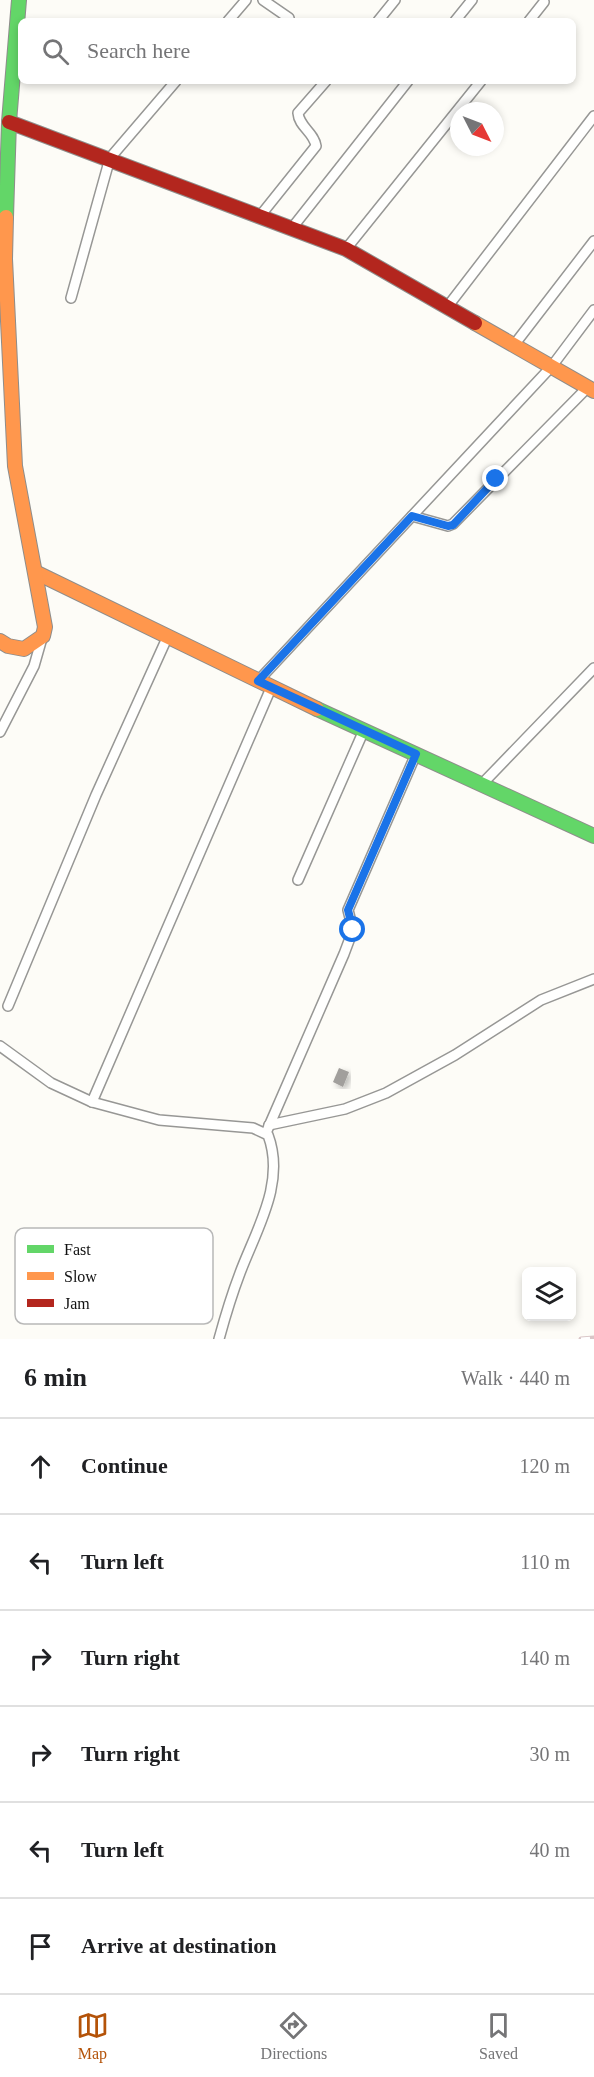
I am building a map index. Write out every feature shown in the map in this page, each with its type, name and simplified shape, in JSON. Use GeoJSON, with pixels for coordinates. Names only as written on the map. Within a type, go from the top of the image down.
{"type":"FeatureCollection","features":[{"type":"Feature","properties":{"kind":"street"},"geometry":{"type":"LineString","coordinates":[[0,732],[34,666],[45,627],[37,573],[15,466],[5,259],[9,122],[19,0]]}},
{"type":"Feature","properties":{"kind":"street"},"geometry":{"type":"LineString","coordinates":[[231,18],[246,0]]}},
{"type":"Feature","properties":{"kind":"street"},"geometry":{"type":"LineString","coordinates":[[264,0],[289,18]]}},
{"type":"Feature","properties":{"kind":"street"},"geometry":{"type":"LineString","coordinates":[[381,18],[396,0]]}},
{"type":"Feature","properties":{"kind":"street"},"geometry":{"type":"LineString","coordinates":[[457,18],[472,0]]}},
{"type":"Feature","properties":{"kind":"street"},"geometry":{"type":"LineString","coordinates":[[531,18],[544,2]]}},
{"type":"Feature","properties":{"kind":"street"},"geometry":{"type":"LineString","coordinates":[[71,298],[110,158],[173,84]]}},
{"type":"Feature","properties":{"kind":"street"},"geometry":{"type":"LineString","coordinates":[[260,216],[316,146],[314,136],[300,122],[298,113],[323,84]]}},
{"type":"Feature","properties":{"kind":"street"},"geometry":{"type":"LineString","coordinates":[[292,228],[406,84]]}},
{"type":"Feature","properties":{"kind":"street"},"geometry":{"type":"LineString","coordinates":[[346,249],[479,84]]}},
{"type":"Feature","properties":{"kind":"street"},"geometry":{"type":"LineString","coordinates":[[448,306],[594,116]]}},
{"type":"Feature","properties":{"kind":"street"},"geometry":{"type":"LineString","coordinates":[[9,122],[110,158],[346,249],[591,388],[453,525],[448,526],[412,516]]}},
{"type":"Feature","properties":{"kind":"street"},"geometry":{"type":"LineString","coordinates":[[514,345],[594,241]]}},
{"type":"Feature","properties":{"kind":"street"},"geometry":{"type":"LineString","coordinates":[[258,681],[552,366],[594,310]]}},
{"type":"Feature","properties":{"kind":"street"},"geometry":{"type":"LineString","coordinates":[[37,573],[271,688],[594,836]]}},
{"type":"Feature","properties":{"kind":"street"},"geometry":{"type":"LineString","coordinates":[[0,641],[8,646],[24,649],[43,636]]}},
{"type":"Feature","properties":{"kind":"street"},"geometry":{"type":"LineString","coordinates":[[8,1006],[96,795],[167,638]]}},
{"type":"Feature","properties":{"kind":"street"},"geometry":{"type":"LineString","coordinates":[[482,784],[594,668]]}},
{"type":"Feature","properties":{"kind":"street"},"geometry":{"type":"LineString","coordinates":[[92,1102],[271,688]]}},
{"type":"Feature","properties":{"kind":"street"},"geometry":{"type":"LineString","coordinates":[[298,880],[364,730]]}},
{"type":"Feature","properties":{"kind":"street"},"geometry":{"type":"LineString","coordinates":[[219,1339],[239,1276],[271,1192],[273,1172],[267,1129],[344,954],[353,930],[348,910],[416,754]]}},
{"type":"Feature","properties":{"kind":"street"},"geometry":{"type":"LineString","coordinates":[[0,1046],[51,1083],[92,1102],[159,1120],[267,1129],[345,1109],[386,1094],[455,1055],[541,1000],[594,979]]}},
{"type":"Feature","properties":{"kind":"building"},"geometry":{"type":"Polygon","coordinates":[[[339,1068],[349,1072],[343,1087],[333,1082],[339,1068]]]}},
{"type":"Feature","properties":{"kind":"railway"},"geometry":{"type":"LineString","coordinates":[[581,1339],[594,1338]]}},
{"type":"Feature","properties":{"kind":"traffic: fast"},"geometry":{"type":"LineString","coordinates":[[6,217],[9,122],[19,0]]}},
{"type":"Feature","properties":{"kind":"traffic: fast"},"geometry":{"type":"LineString","coordinates":[[317,709],[594,836]]}},
{"type":"Feature","properties":{"kind":"traffic: slow"},"geometry":{"type":"LineString","coordinates":[[0,641],[8,646],[24,649],[43,636],[45,627],[15,466],[5,259],[6,217]]}},
{"type":"Feature","properties":{"kind":"traffic: slow"},"geometry":{"type":"LineString","coordinates":[[475,323],[594,391]]}},
{"type":"Feature","properties":{"kind":"traffic: slow"},"geometry":{"type":"LineString","coordinates":[[37,573],[317,709]]}},
{"type":"Feature","properties":{"kind":"traffic: jam"},"geometry":{"type":"LineString","coordinates":[[9,122],[346,249],[475,323]]}},
{"type":"Feature","properties":{"kind":"route"},"geometry":{"type":"LineString","coordinates":[[353,930],[348,910],[416,754],[258,681],[412,516],[448,526],[453,525],[496,479]]}}]}
